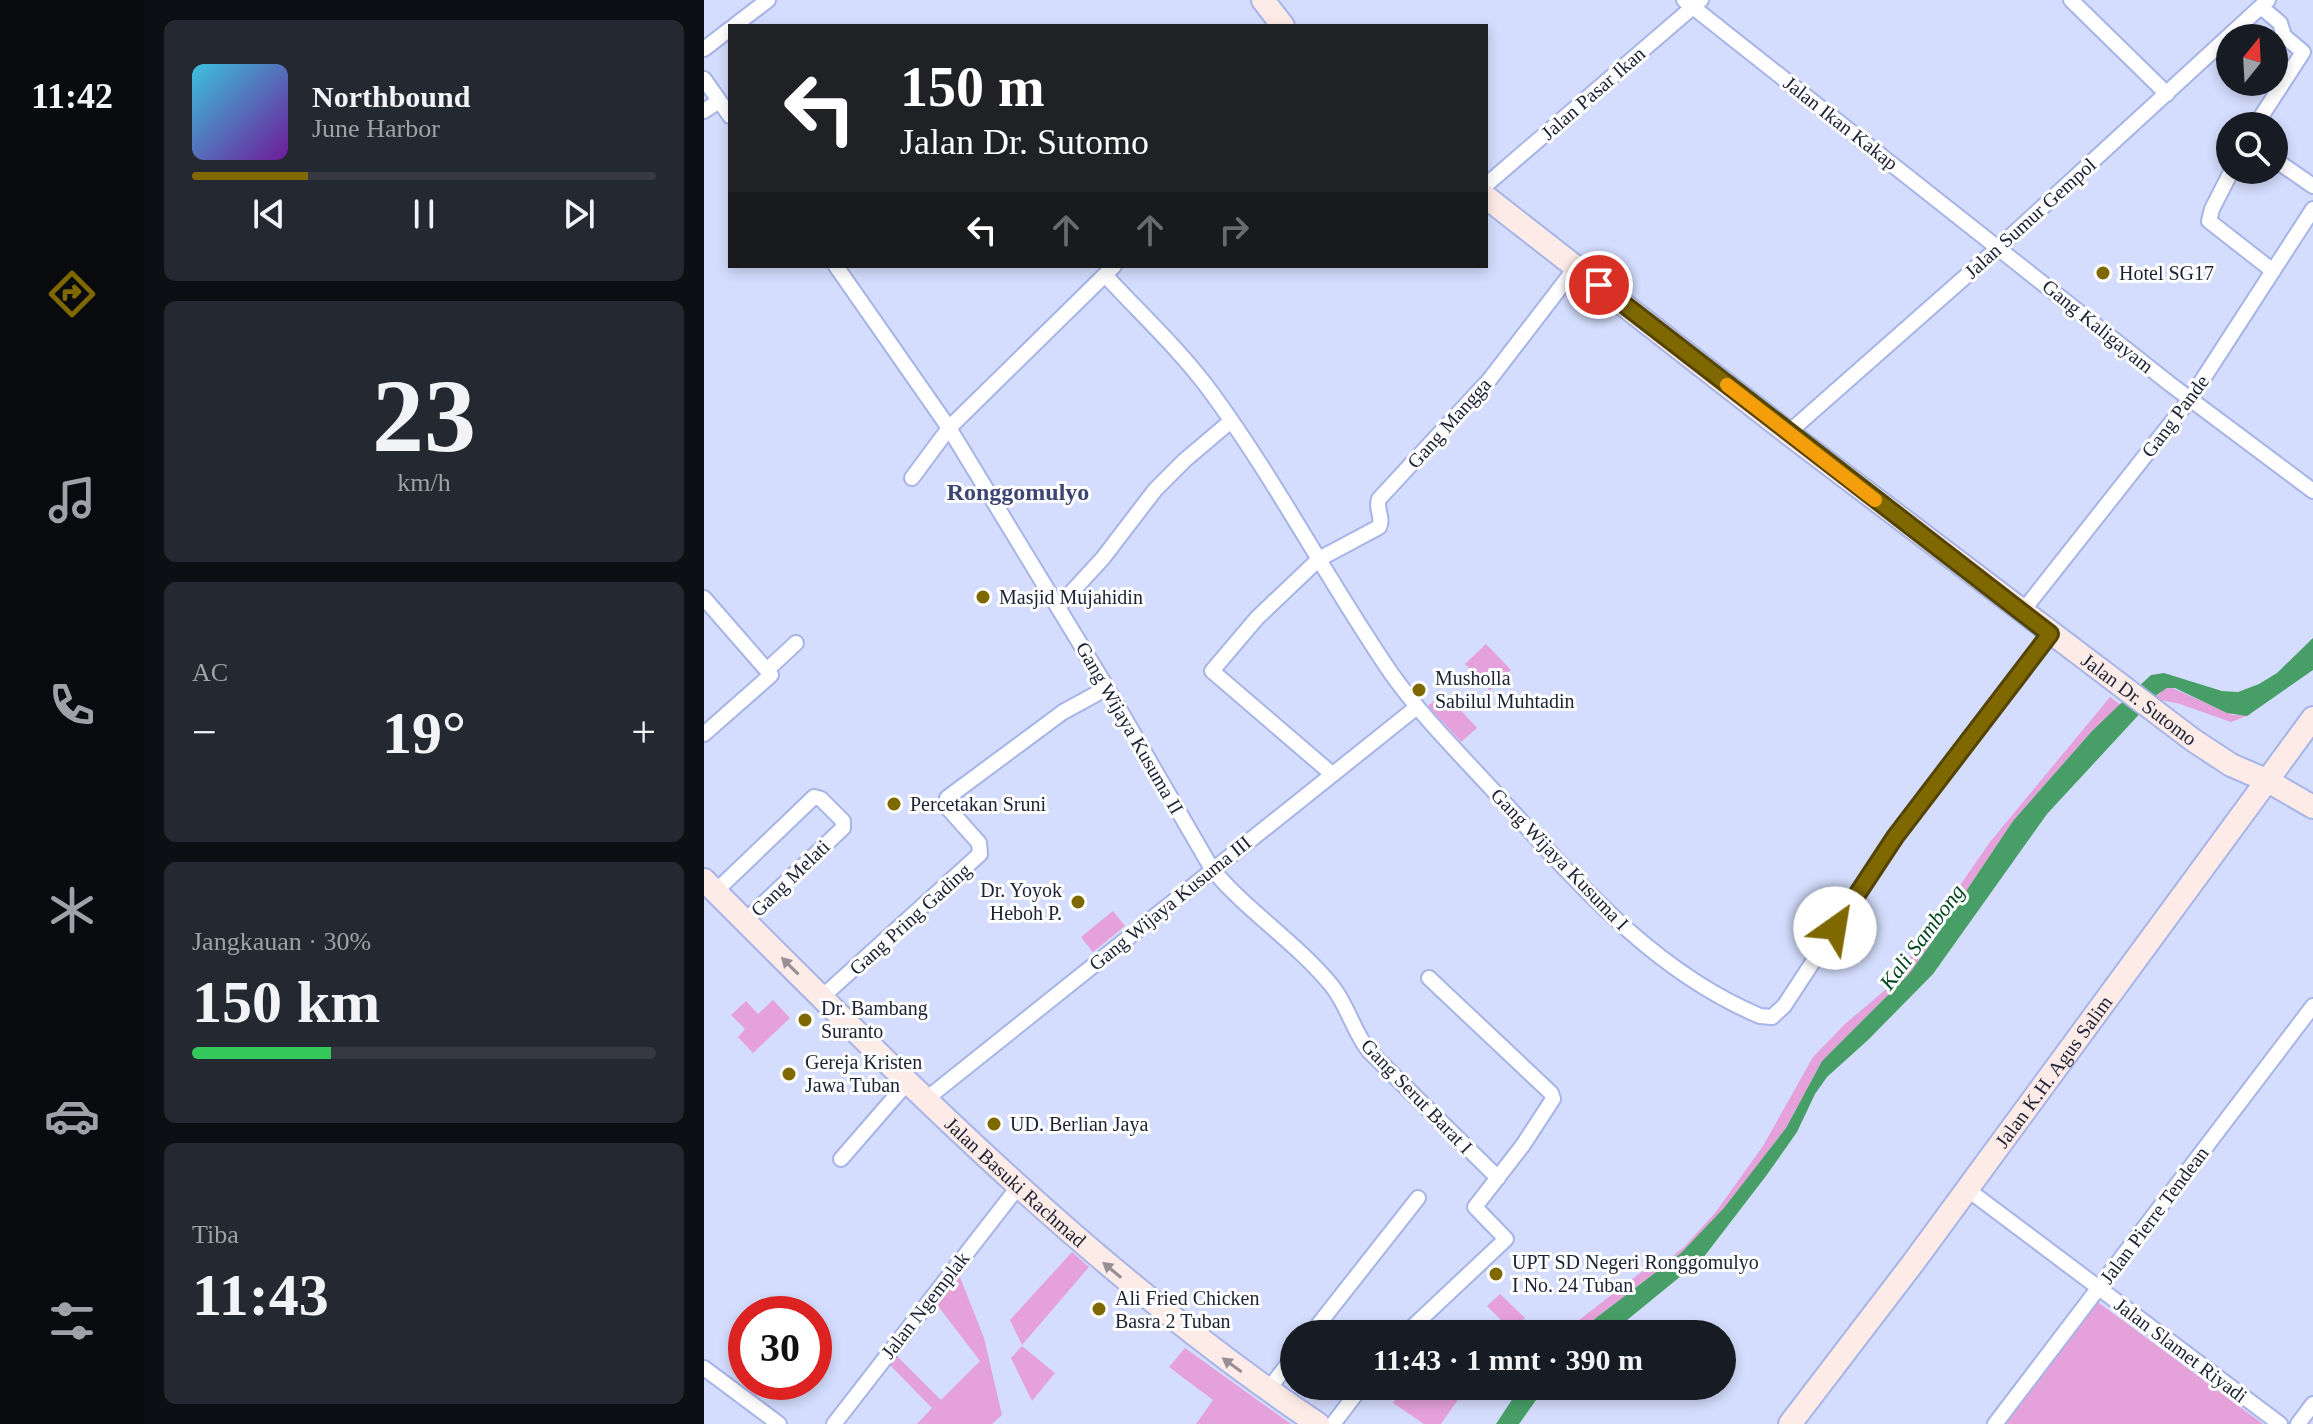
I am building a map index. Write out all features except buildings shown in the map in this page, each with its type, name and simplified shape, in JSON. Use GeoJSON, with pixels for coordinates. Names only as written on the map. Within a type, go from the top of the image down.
{"type":"FeatureCollection","features":[{"type":"Feature","properties":{"kind":"main road","name":"Jalan Dr. Sutomo"},"geometry":{"type":"LineString","coordinates":[[1488,199],[1788,433],[2119,685],[2231,765],[2268,781],[2313,807]]}},
{"type":"Feature","properties":{"kind":"main road","name":"Jalan K.H. Agus Salim"},"geometry":{"type":"LineString","coordinates":[[1790,1424],[2313,718]]}},
{"type":"Feature","properties":{"kind":"main road","name":"Jalan Basuki Rachmad"},"geometry":{"type":"LineString","coordinates":[[710,885],[907,1083],[1018,1187],[1146,1298],[1318,1424]]}},
{"type":"Feature","properties":{"kind":"street"},"geometry":{"type":"LineString","coordinates":[[737,24],[768,0]]}},
{"type":"Feature","properties":{"kind":"street"},"geometry":{"type":"LineString","coordinates":[[2071,0],[2167,94]]}},
{"type":"Feature","properties":{"kind":"street","name":"Jalan Pasar Ikan"},"geometry":{"type":"LineString","coordinates":[[1488,183],[1692,2]]}},
{"type":"Feature","properties":{"kind":"street","name":"Jalan Ikan Kakap"},"geometry":{"type":"LineString","coordinates":[[1692,2],[1999,247]]}},
{"type":"Feature","properties":{"kind":"street"},"geometry":{"type":"LineString","coordinates":[[2264,112],[2303,53],[2284,36],[2280,23],[2265,3]]}},
{"type":"Feature","properties":{"kind":"street","name":"Jalan Sumur Gempol"},"geometry":{"type":"LineString","coordinates":[[1788,433],[1999,247],[2265,3]]}},
{"type":"Feature","properties":{"kind":"street"},"geometry":{"type":"LineString","coordinates":[[704,49],[728,31]]}},
{"type":"Feature","properties":{"kind":"street"},"geometry":{"type":"LineString","coordinates":[[704,79],[728,113]]}},
{"type":"Feature","properties":{"kind":"street"},"geometry":{"type":"LineString","coordinates":[[704,111],[719,101]]}},
{"type":"Feature","properties":{"kind":"street"},"geometry":{"type":"LineString","coordinates":[[2288,169],[2313,186]]}},
{"type":"Feature","properties":{"kind":"street"},"geometry":{"type":"LineString","coordinates":[[2225,184],[2209,221],[2273,271]]}},
{"type":"Feature","properties":{"kind":"street","name":"Gang Pande"},"geometry":{"type":"LineString","coordinates":[[2022,612],[2190,399],[2313,209]]}},
{"type":"Feature","properties":{"kind":"street","name":"Gang Kaligayam"},"geometry":{"type":"LineString","coordinates":[[1999,247],[2190,399],[2313,491]]}},
{"type":"Feature","properties":{"kind":"street","name":"Gang Mangga"},"geometry":{"type":"LineString","coordinates":[[1319,559],[1378,529],[1381,521],[1377,506],[1379,499],[1490,379],[1576,267]]}},
{"type":"Feature","properties":{"kind":"street","name":"Gang Wijaya Kusuma II"},"geometry":{"type":"LineString","coordinates":[[837,268],[949,428],[1107,688],[1212,869]]}},
{"type":"Feature","properties":{"kind":"street"},"geometry":{"type":"LineString","coordinates":[[912,478],[949,428],[1109,271]]}},
{"type":"Feature","properties":{"kind":"street","name":"Gang Wijaya Kusuma I"},"geometry":{"type":"LineString","coordinates":[[1109,271],[1199,377],[1261,463],[1384,662],[1417,707],[1623,927],[1682,973],[1735,1004],[1768,1018],[1784,1006],[1888,848],[2050,634]]}},
{"type":"Feature","properties":{"kind":"street"},"geometry":{"type":"LineString","coordinates":[[1058,607],[1103,558],[1155,490],[1231,421]]}},
{"type":"Feature","properties":{"kind":"street"},"geometry":{"type":"LineString","coordinates":[[1319,559],[1257,618],[1212,672],[1332,774]]}},
{"type":"Feature","properties":{"kind":"street"},"geometry":{"type":"LineString","coordinates":[[704,598],[771,675],[704,734]]}},
{"type":"Feature","properties":{"kind":"street"},"geometry":{"type":"LineString","coordinates":[[768,669],[796,643]]}},
{"type":"Feature","properties":{"kind":"street","name":"Gang Pring Gading"},"geometry":{"type":"LineString","coordinates":[[821,998],[979,857],[982,850],[980,845],[947,807],[947,798],[1063,712],[1107,688]]}},
{"type":"Feature","properties":{"kind":"street","name":"Gang Wijaya Kusuma III"},"geometry":{"type":"LineString","coordinates":[[925,1100],[1417,707]]}},
{"type":"Feature","properties":{"kind":"street","name":"Gang Melati"},"geometry":{"type":"LineString","coordinates":[[710,885],[815,797],[843,821],[843,828],[745,921]]}},
{"type":"Feature","properties":{"kind":"street","name":"Gang Serut Barat I"},"geometry":{"type":"LineString","coordinates":[[1212,869],[1340,996],[1369,1051],[1498,1178]]}},
{"type":"Feature","properties":{"kind":"street"},"geometry":{"type":"LineString","coordinates":[[1420,1320],[1506,1239],[1475,1208],[1550,1105],[1553,1096],[1429,978]]}},
{"type":"Feature","properties":{"kind":"street","name":"Jalan Pierre Tendean"},"geometry":{"type":"LineString","coordinates":[[1995,1424],[2313,1006]]}},
{"type":"Feature","properties":{"kind":"street"},"geometry":{"type":"LineString","coordinates":[[841,1159],[907,1083]]}},
{"type":"Feature","properties":{"kind":"street","name":"Jalan Ngemplak"},"geometry":{"type":"LineString","coordinates":[[834,1424],[1018,1187]]}},
{"type":"Feature","properties":{"kind":"street","name":"Jalan Slamet Riyadi"},"geometry":{"type":"LineString","coordinates":[[1967,1189],[2280,1424]]}},
{"type":"Feature","properties":{"kind":"street"},"geometry":{"type":"LineString","coordinates":[[1322,1320],[1418,1198]]}},
{"type":"Feature","properties":{"kind":"street"},"geometry":{"type":"LineString","coordinates":[[704,1368],[779,1424]]}},
{"type":"Feature","properties":{"kind":"street"},"geometry":{"type":"LineString","coordinates":[[1268,1390],[1280,1374]]}},
{"type":"Feature","properties":{"kind":"street"},"geometry":{"type":"LineString","coordinates":[[1333,1424],[1351,1400]]}},
{"type":"Feature","properties":{"kind":"street"},"geometry":{"type":"LineString","coordinates":[[2298,1424],[2313,1404]]}},
{"type":"Feature","properties":{"kind":"shaded area"},"geometry":{"type":"Polygon","coordinates":[[[2313,638],[2313,670],[2247,716],[2227,713],[2175,688],[2167,688],[2158,694],[2047,814],[1933,974],[1827,1077],[1797,1132],[1703,1258],[1627,1320],[1593,1320],[1681,1253],[1724,1208],[1786,1128],[1822,1061],[1909,974],[2013,821],[2092,731],[2138,687],[2151,675],[2164,673],[2222,691],[2238,692],[2277,673],[2313,638]]]}},
{"type":"Feature","properties":{"kind":"shaded area"},"geometry":{"type":"Polygon","coordinates":[[[1486,644],[1511,670],[1490,690],[1465,664],[1486,644]]]}},
{"type":"Feature","properties":{"kind":"shaded area"},"geometry":{"type":"Polygon","coordinates":[[[2170,687],[2233,715],[2252,714],[2231,722],[2177,703],[2158,700],[2137,716],[2170,687]]]}},
{"type":"Feature","properties":{"kind":"shaded area"},"geometry":{"type":"Polygon","coordinates":[[[1444,692],[1477,728],[1461,742],[1428,706],[1444,692]]]}},
{"type":"Feature","properties":{"kind":"shaded area"},"geometry":{"type":"Polygon","coordinates":[[[2110,697],[2121,705],[2092,731],[2013,821],[1909,974],[1822,1061],[1786,1128],[1724,1209],[1681,1253],[1593,1320],[1579,1320],[1653,1263],[1658,1268],[1684,1247],[1715,1213],[1763,1146],[1813,1057],[1845,1024],[1891,985],[1990,842],[2110,697]]]}},
{"type":"Feature","properties":{"kind":"shaded area"},"geometry":{"type":"Polygon","coordinates":[[[1113,911],[1125,926],[1093,952],[1081,937],[1113,911]]]}},
{"type":"Feature","properties":{"kind":"shaded area"},"geometry":{"type":"Polygon","coordinates":[[[773,1000],[790,1018],[753,1053],[738,1037],[745,1029],[731,1015],[746,1001],[758,1014],[773,1000]]]}},
{"type":"Feature","properties":{"kind":"shaded area"},"geometry":{"type":"Polygon","coordinates":[[[1072,1252],[1089,1267],[1022,1345],[1010,1320],[1072,1252]]]}},
{"type":"Feature","properties":{"kind":"shaded area"},"geometry":{"type":"Polygon","coordinates":[[[958,1272],[984,1338],[1002,1415],[992,1424],[917,1424],[932,1408],[888,1363],[895,1354],[941,1400],[980,1361],[935,1302],[958,1272]]]}},
{"type":"Feature","properties":{"kind":"shaded area"},"geometry":{"type":"Polygon","coordinates":[[[1500,1294],[1525,1318],[1501,1320],[1487,1306],[1500,1294]]]}},
{"type":"Feature","properties":{"kind":"shaded area"},"geometry":{"type":"Polygon","coordinates":[[[2095,1300],[2263,1424],[2001,1424],[2095,1300]]]}},
{"type":"Feature","properties":{"kind":"shaded area"},"geometry":{"type":"Polygon","coordinates":[[[1022,1346],[1055,1373],[1032,1401],[1011,1358],[1022,1346]]]}},
{"type":"Feature","properties":{"kind":"shaded area"},"geometry":{"type":"Polygon","coordinates":[[[1185,1348],[1291,1424],[1196,1424],[1213,1400],[1169,1367],[1185,1348]]]}},
{"type":"Feature","properties":{"kind":"shaded area"},"geometry":{"type":"Polygon","coordinates":[[[1395,1400],[1458,1400],[1441,1424],[1424,1424],[1393,1403],[1395,1400]]]}},
{"type":"Feature","properties":{"kind":"shaded area"},"geometry":{"type":"Polygon","coordinates":[[[1512,1400],[1536,1400],[1519,1424],[1496,1424],[1512,1400]]]}},
{"type":"Feature","properties":{"kind":"slow traffic"},"geometry":{"type":"LineString","coordinates":[[1727,385],[1875,500]]}},
{"type":"Feature","properties":{"kind":"place","name":"Hotel SG17"},"geometry":{"type":"Point","coordinates":[2103,273]}},
{"type":"Feature","properties":{"kind":"place","name":"Masjid Mujahidin"},"geometry":{"type":"Point","coordinates":[983,597]}},
{"type":"Feature","properties":{"kind":"place","name":"Musholla Sabilul Muhtadin"},"geometry":{"type":"Point","coordinates":[1419,690]}},
{"type":"Feature","properties":{"kind":"place","name":"Percetakan Sruni"},"geometry":{"type":"Point","coordinates":[894,804]}},
{"type":"Feature","properties":{"kind":"place","name":"Dr. Yoyok Heboh P."},"geometry":{"type":"Point","coordinates":[1078,902]}},
{"type":"Feature","properties":{"kind":"place","name":"Dr. Bambang Suranto"},"geometry":{"type":"Point","coordinates":[805,1020]}},
{"type":"Feature","properties":{"kind":"place","name":"Gereja Kristen Jawa Tuban"},"geometry":{"type":"Point","coordinates":[789,1074]}},
{"type":"Feature","properties":{"kind":"place","name":"UD. Berlian Jaya"},"geometry":{"type":"Point","coordinates":[994,1124]}},
{"type":"Feature","properties":{"kind":"place","name":"UPT SD Negeri Ronggomulyo I No. 24 Tuban"},"geometry":{"type":"Point","coordinates":[1496,1274]}},
{"type":"Feature","properties":{"kind":"place","name":"Ali Fried Chicken Basra 2 Tuban"},"geometry":{"type":"Point","coordinates":[1099,1309]}},
{"type":"Feature","properties":{"kind":"district","name":"Ronggomulyo"},"geometry":{"type":"Point","coordinates":[1018,492]}},
{"type":"Feature","properties":{"kind":"route"},"geometry":{"type":"LineString","coordinates":[[1599,285],[2050,634],[1895,837],[1835,928]]}},
{"type":"Feature","properties":{"kind":"water label","name":"Kali Sambong"},"geometry":{"type":"Point","coordinates":[1922,937]}}]}
